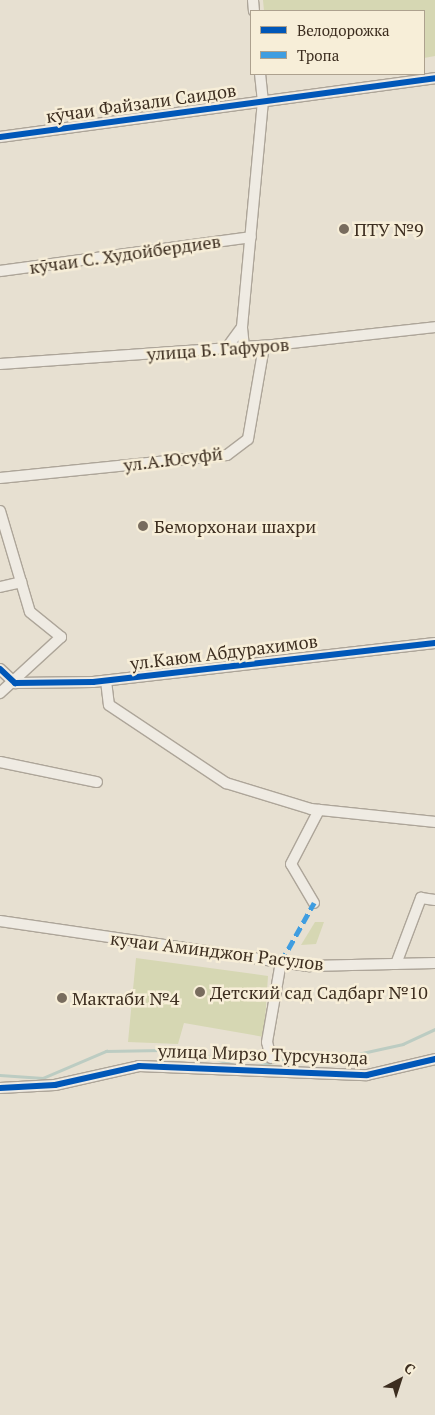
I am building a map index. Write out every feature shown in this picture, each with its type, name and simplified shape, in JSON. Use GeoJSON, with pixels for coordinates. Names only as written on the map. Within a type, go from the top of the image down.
{"type":"FeatureCollection","features":[{"type":"Feature","properties":{"kind":"street"},"geometry":{"type":"LineString","coordinates":[[244,347],[242,327],[263,102],[260,75]]}},
{"type":"Feature","properties":{"kind":"street","name":"кӯчаи Файзали Саидов"},"geometry":{"type":"LineString","coordinates":[[0,137],[435,78]]}},
{"type":"Feature","properties":{"kind":"street","name":"кӯчаи С. Худойбердиев"},"geometry":{"type":"LineString","coordinates":[[0,271],[251,237]]}},
{"type":"Feature","properties":{"kind":"street"},"geometry":{"type":"LineString","coordinates":[[226,349],[242,327]]}},
{"type":"Feature","properties":{"kind":"street","name":"улица Б. Гафуров"},"geometry":{"type":"LineString","coordinates":[[0,364],[264,346],[435,327]]}},
{"type":"Feature","properties":{"kind":"street","name":"ул.А.Юсуфй"},"geometry":{"type":"LineString","coordinates":[[0,478],[227,455],[248,439],[264,346]]}},
{"type":"Feature","properties":{"kind":"street"},"geometry":{"type":"LineString","coordinates":[[0,511],[30,612],[61,637],[15,683],[0,693]]}},
{"type":"Feature","properties":{"kind":"street"},"geometry":{"type":"LineString","coordinates":[[0,587],[21,582]]}},
{"type":"Feature","properties":{"kind":"street","name":"ул.Каюм Абдурахимов"},"geometry":{"type":"LineString","coordinates":[[15,683],[106,681],[435,643]]}},
{"type":"Feature","properties":{"kind":"street"},"geometry":{"type":"LineString","coordinates":[[0,669],[15,683]]}},
{"type":"Feature","properties":{"kind":"street"},"geometry":{"type":"LineString","coordinates":[[106,681],[108,705],[226,783],[319,810],[435,822]]}},
{"type":"Feature","properties":{"kind":"street"},"geometry":{"type":"LineString","coordinates":[[0,762],[97,782]]}},
{"type":"Feature","properties":{"kind":"street"},"geometry":{"type":"LineString","coordinates":[[314,903],[290,864],[319,810]]}},
{"type":"Feature","properties":{"kind":"street"},"geometry":{"type":"LineString","coordinates":[[396,964],[421,898],[435,900]]}},
{"type":"Feature","properties":{"kind":"street","name":"кучаи Аминджон Расулов"},"geometry":{"type":"LineString","coordinates":[[0,921],[281,962],[324,966],[435,963]]}},
{"type":"Feature","properties":{"kind":"street"},"geometry":{"type":"LineString","coordinates":[[271,1058],[266,1042],[281,962]]}},
{"type":"Feature","properties":{"kind":"street","name":"улица Мирзо Турсунзода"},"geometry":{"type":"LineString","coordinates":[[0,1088],[56,1085],[139,1066],[367,1075],[435,1059]]}},
{"type":"Feature","properties":{"kind":"green space"},"geometry":{"type":"Polygon","coordinates":[[[263,0],[435,0],[435,56],[425,58],[425,10],[264,10],[263,0]]]}},
{"type":"Feature","properties":{"kind":"green space"},"geometry":{"type":"Polygon","coordinates":[[[315,922],[324,922],[316,944],[301,945],[315,922]]]}},
{"type":"Feature","properties":{"kind":"green space"},"geometry":{"type":"Polygon","coordinates":[[[136,958],[268,976],[264,1037],[184,1023],[178,1044],[128,1042],[136,958]]]}},
{"type":"Feature","properties":{"kind":"waterway"},"geometry":{"type":"LineString","coordinates":[[257,1066],[299,1056],[353,1055],[403,1044],[435,1029]]}},
{"type":"Feature","properties":{"kind":"waterway"},"geometry":{"type":"LineString","coordinates":[[0,1075],[43,1078],[106,1051],[162,1050],[204,1055],[235,1065]]}},
{"type":"Feature","properties":{"kind":"marked path"},"geometry":{"type":"LineString","coordinates":[[281,962],[314,903]]}},
{"type":"Feature","properties":{"kind":"cycle path"},"geometry":{"type":"LineString","coordinates":[[0,137],[435,78]]}},
{"type":"Feature","properties":{"kind":"cycle path"},"geometry":{"type":"LineString","coordinates":[[0,669],[15,683],[93,682],[435,643]]}},
{"type":"Feature","properties":{"kind":"cycle path"},"geometry":{"type":"LineString","coordinates":[[0,1088],[55,1085],[139,1066],[367,1075],[435,1059]]}},
{"type":"Feature","properties":{"kind":"place","name":"ПТУ №9"},"geometry":{"type":"Point","coordinates":[344,229]}},
{"type":"Feature","properties":{"kind":"place","name":"Беморхонаи шахри"},"geometry":{"type":"Point","coordinates":[143,526]}},
{"type":"Feature","properties":{"kind":"place","name":"Детский сад Садбарг №10"},"geometry":{"type":"Point","coordinates":[200,992]}},
{"type":"Feature","properties":{"kind":"place","name":"Мактаби №4"},"geometry":{"type":"Point","coordinates":[62,998]}}]}
